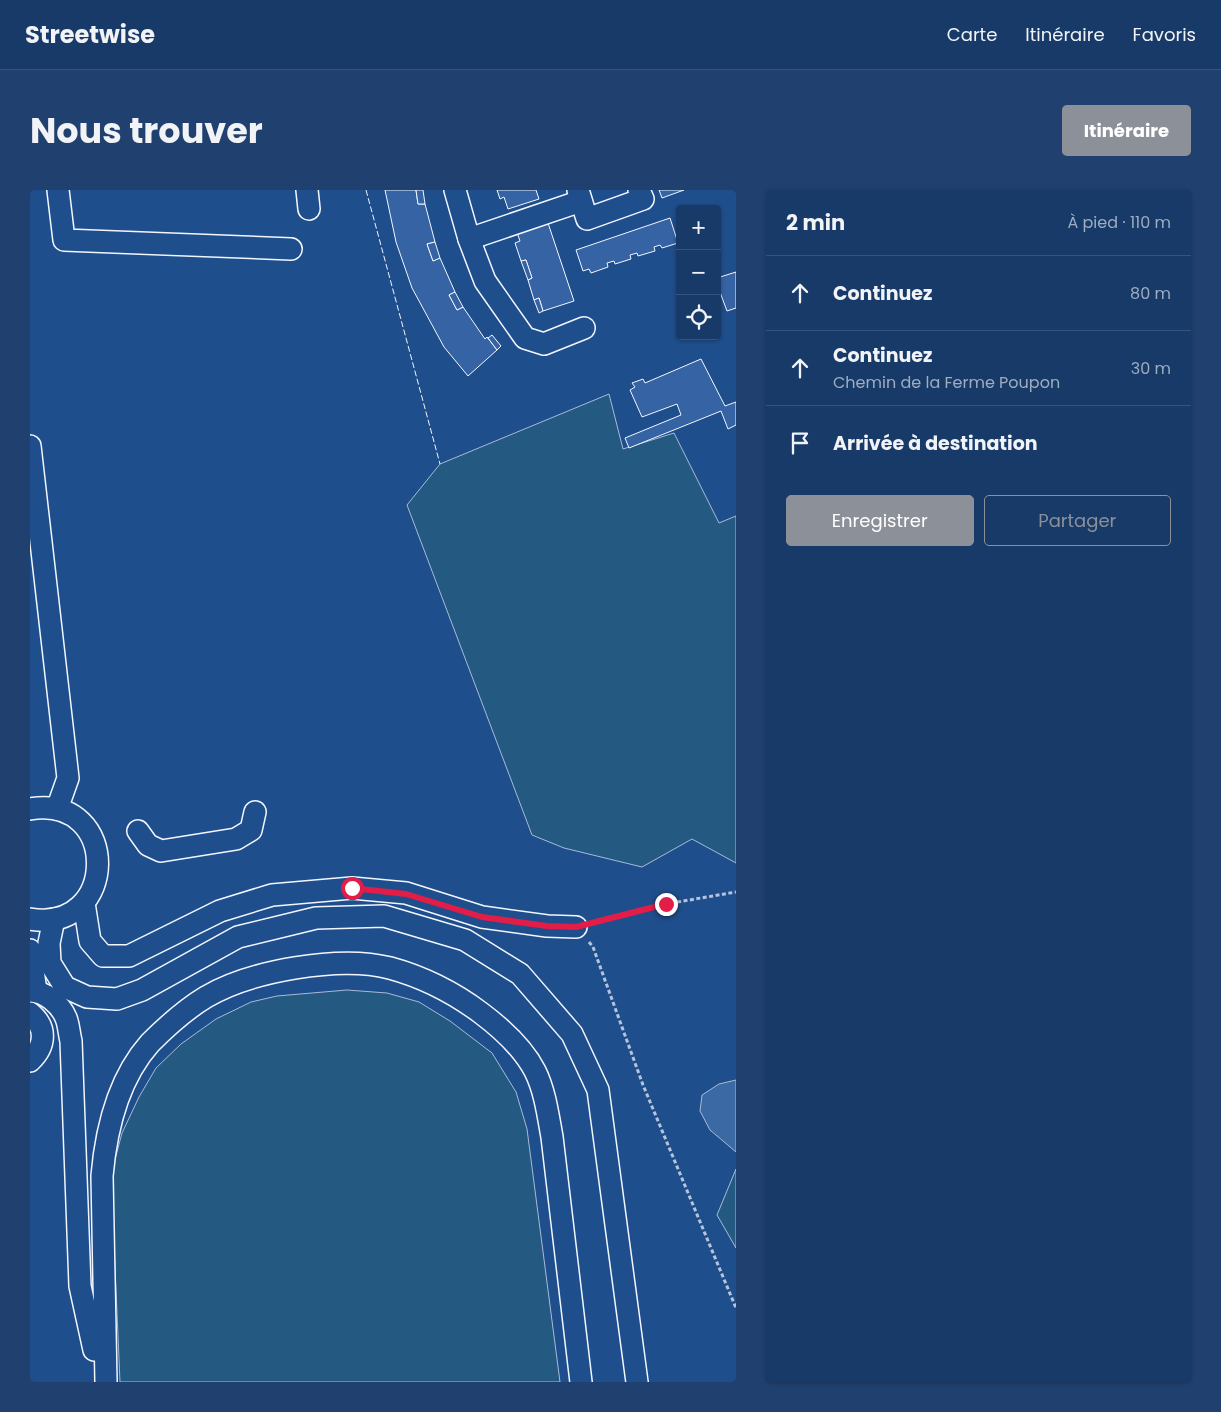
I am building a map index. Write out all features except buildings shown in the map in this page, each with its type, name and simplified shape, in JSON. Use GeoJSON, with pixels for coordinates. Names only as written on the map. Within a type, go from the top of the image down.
{"type":"FeatureCollection","features":[{"type":"Feature","properties":{"kind":"street"},"geometry":{"type":"LineString","coordinates":[[58,190],[64,240],[291,249]]}},
{"type":"Feature","properties":{"kind":"street"},"geometry":{"type":"LineString","coordinates":[[456,190],[469,239],[485,281],[525,338],[544,344],[584,328]]}},
{"type":"Feature","properties":{"kind":"street"},"geometry":{"type":"LineString","coordinates":[[469,239],[579,195],[587,218],[643,199],[639,190]]}},
{"type":"Feature","properties":{"kind":"street"},"geometry":{"type":"LineString","coordinates":[[30,446],[68,778],[57,809]]}},
{"type":"Feature","properties":{"kind":"street"},"geometry":{"type":"LineString","coordinates":[[30,809],[41,807],[57,809],[75,817],[89,830],[97,848],[99,868],[94,886],[84,903],[70,913],[54,919],[30,919]]}},
{"type":"Feature","properties":{"kind":"street"},"geometry":{"type":"LineString","coordinates":[[138,831],[148,845],[161,851],[236,839],[251,830],[255,812]]}},
{"type":"Feature","properties":{"kind":"street"},"geometry":{"type":"LineString","coordinates":[[84,903],[90,941],[103,956],[129,956],[220,911],[272,895],[352,888],[406,894],[482,917],[547,926],[576,927]]}},
{"type":"Feature","properties":{"kind":"street"},"geometry":{"type":"LineString","coordinates":[[54,919],[49,943],[50,963],[64,987],[87,997],[116,998],[134,993],[238,937],[316,918],[384,916],[465,940],[520,974],[572,1034],[598,1090],[637,1382]]}},
{"type":"Feature","properties":{"kind":"street"},"geometry":{"type":"LineString","coordinates":[[30,950],[33,991],[53,1000],[66,1017],[71,1041],[80,1286],[101,1382]]}},
{"type":"Feature","properties":{"kind":"street"},"geometry":{"type":"LineString","coordinates":[[106,1382],[102,1176],[105,1145],[114,1110],[130,1074],[150,1044],[206,997],[247,979],[280,970],[319,965],[346,965],[388,968],[424,980],[458,996],[514,1042],[535,1071],[546,1105],[552,1137],[581,1382]]}},
{"type":"Feature","properties":{"kind":"street"},"geometry":{"type":"LineString","coordinates":[[30,1013],[39,1022],[44,1035],[42,1045],[30,1061]]}},
{"type":"Feature","properties":{"kind":"path"},"geometry":{"type":"LineString","coordinates":[[736,892],[666,904],[576,927],[593,947],[643,1085],[736,1308]]}},
{"type":"Feature","properties":{"kind":"shaded area"},"geometry":{"type":"Polygon","coordinates":[[[609,394],[623,449],[674,433],[719,523],[736,516],[736,863],[692,839],[642,867],[564,848],[532,835],[407,505],[440,464],[609,394]]]}},
{"type":"Feature","properties":{"kind":"shaded area"},"geometry":{"type":"Polygon","coordinates":[[[347,990],[387,993],[419,1002],[450,1021],[492,1053],[516,1092],[527,1129],[560,1382],[120,1382],[111,1175],[122,1133],[139,1097],[156,1068],[181,1044],[216,1019],[251,1002],[277,996],[347,990]]]}},
{"type":"Feature","properties":{"kind":"shaded area"},"geometry":{"type":"Polygon","coordinates":[[[736,1080],[736,1152],[710,1130],[700,1111],[702,1095],[719,1084],[736,1080]]]}},
{"type":"Feature","properties":{"kind":"shaded area"},"geometry":{"type":"Polygon","coordinates":[[[736,1169],[736,1248],[717,1215],[736,1169]]]}},
{"type":"Feature","properties":{"kind":"fence"},"geometry":{"type":"LineString","coordinates":[[366,190],[440,464]]}},
{"type":"Feature","properties":{"kind":"route"},"geometry":{"type":"LineString","coordinates":[[352,888],[406,894],[482,917],[547,926],[576,927],[666,904]]}}]}
